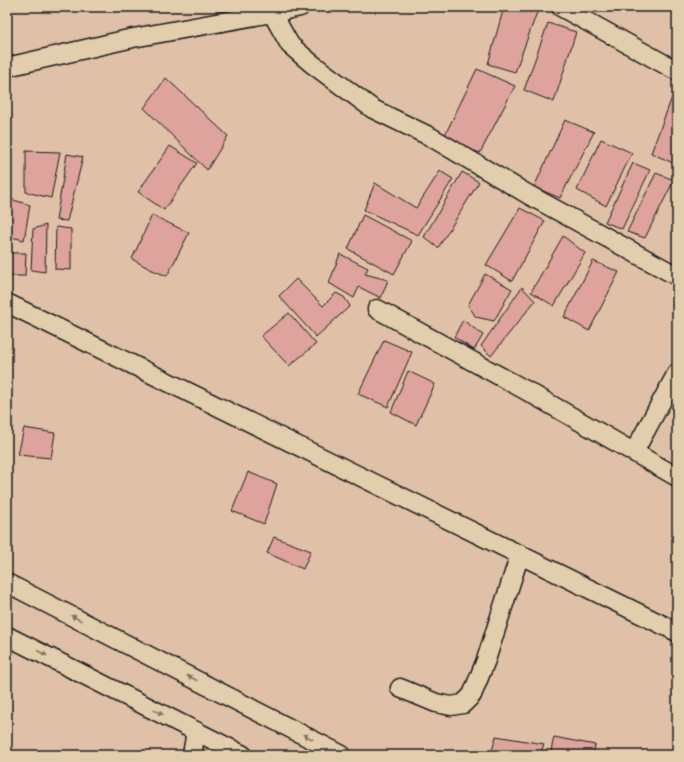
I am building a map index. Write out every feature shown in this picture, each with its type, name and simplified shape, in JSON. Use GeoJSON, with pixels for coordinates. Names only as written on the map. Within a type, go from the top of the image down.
{"type":"FeatureCollection","features":[{"type":"Feature","properties":{"kind":"street"},"geometry":{"type":"LineString","coordinates":[[7,67],[132,38],[269,10],[300,7]]}},
{"type":"Feature","properties":{"kind":"street"},"geometry":{"type":"LineString","coordinates":[[561,7],[677,71]]}},
{"type":"Feature","properties":{"kind":"street"},"geometry":{"type":"LineString","coordinates":[[269,10],[290,46],[310,63],[373,110],[431,137],[529,195],[677,276]]}},
{"type":"Feature","properties":{"kind":"street"},"geometry":{"type":"LineString","coordinates":[[7,303],[677,632]]}},
{"type":"Feature","properties":{"kind":"street"},"geometry":{"type":"LineString","coordinates":[[377,309],[526,391],[677,477]]}},
{"type":"Feature","properties":{"kind":"street"},"geometry":{"type":"LineString","coordinates":[[634,452],[677,373]]}},
{"type":"Feature","properties":{"kind":"street"},"geometry":{"type":"LineString","coordinates":[[400,688],[436,703],[450,706],[463,704],[472,695],[486,660],[520,554]]}},
{"type":"Feature","properties":{"kind":"street"},"geometry":{"type":"LineString","coordinates":[[7,583],[342,755]]}},
{"type":"Feature","properties":{"kind":"street"},"geometry":{"type":"LineString","coordinates":[[7,636],[243,755]]}},
{"type":"Feature","properties":{"kind":"street"},"geometry":{"type":"LineString","coordinates":[[192,755],[196,731]]}},
{"type":"Feature","properties":{"kind":"building"},"geometry":{"type":"Polygon","coordinates":[[[504,7],[539,7],[515,72],[488,64],[504,7]]]}},
{"type":"Feature","properties":{"kind":"building"},"geometry":{"type":"Polygon","coordinates":[[[548,23],[576,32],[554,102],[524,90],[548,23]]]}},
{"type":"Feature","properties":{"kind":"building"},"geometry":{"type":"Polygon","coordinates":[[[477,69],[515,86],[480,153],[443,139],[477,69]]]}},
{"type":"Feature","properties":{"kind":"building"},"geometry":{"type":"Polygon","coordinates":[[[166,78],[228,136],[207,170],[144,108],[166,78]]]}},
{"type":"Feature","properties":{"kind":"building"},"geometry":{"type":"Polygon","coordinates":[[[677,84],[677,154],[673,163],[651,153],[677,84]]]}},
{"type":"Feature","properties":{"kind":"building"},"geometry":{"type":"Polygon","coordinates":[[[565,120],[594,132],[560,198],[534,187],[565,120]]]}},
{"type":"Feature","properties":{"kind":"building"},"geometry":{"type":"Polygon","coordinates":[[[601,139],[632,153],[606,206],[577,190],[601,139]]]}},
{"type":"Feature","properties":{"kind":"building"},"geometry":{"type":"Polygon","coordinates":[[[170,146],[197,163],[164,210],[138,192],[170,146]]]}},
{"type":"Feature","properties":{"kind":"building"},"geometry":{"type":"Polygon","coordinates":[[[26,151],[60,152],[51,198],[26,192],[26,151]]]}},
{"type":"Feature","properties":{"kind":"building"},"geometry":{"type":"Polygon","coordinates":[[[67,154],[83,157],[67,221],[56,220],[67,154]]]}},
{"type":"Feature","properties":{"kind":"building"},"geometry":{"type":"Polygon","coordinates":[[[633,163],[650,170],[622,229],[605,222],[633,163]]]}},
{"type":"Feature","properties":{"kind":"building"},"geometry":{"type":"Polygon","coordinates":[[[440,171],[453,179],[418,235],[364,210],[375,183],[416,208],[440,171]]]}},
{"type":"Feature","properties":{"kind":"building"},"geometry":{"type":"Polygon","coordinates":[[[462,172],[479,182],[438,248],[424,237],[462,172]]]}},
{"type":"Feature","properties":{"kind":"building"},"geometry":{"type":"Polygon","coordinates":[[[656,173],[674,180],[645,238],[627,232],[656,173]]]}},
{"type":"Feature","properties":{"kind":"building"},"geometry":{"type":"Polygon","coordinates":[[[7,198],[30,205],[24,240],[7,236],[7,198]]]}},
{"type":"Feature","properties":{"kind":"building"},"geometry":{"type":"Polygon","coordinates":[[[520,208],[545,221],[512,281],[486,265],[520,208]]]}},
{"type":"Feature","properties":{"kind":"building"},"geometry":{"type":"Polygon","coordinates":[[[152,215],[189,233],[167,276],[132,259],[152,215]]]}},
{"type":"Feature","properties":{"kind":"building"},"geometry":{"type":"Polygon","coordinates":[[[363,215],[412,241],[394,274],[348,249],[363,215]]]}},
{"type":"Feature","properties":{"kind":"building"},"geometry":{"type":"Polygon","coordinates":[[[46,225],[45,272],[31,270],[33,229],[46,225]]]}},
{"type":"Feature","properties":{"kind":"building"},"geometry":{"type":"Polygon","coordinates":[[[56,227],[71,229],[71,270],[55,269],[56,227]]]}},
{"type":"Feature","properties":{"kind":"building"},"geometry":{"type":"Polygon","coordinates":[[[563,236],[585,253],[554,306],[531,292],[563,236]]]}},
{"type":"Feature","properties":{"kind":"building"},"geometry":{"type":"Polygon","coordinates":[[[7,253],[26,253],[25,276],[7,276],[7,253]]]}},
{"type":"Feature","properties":{"kind":"building"},"geometry":{"type":"Polygon","coordinates":[[[340,254],[368,268],[365,274],[388,280],[381,298],[359,287],[354,298],[329,283],[340,254]]]}},
{"type":"Feature","properties":{"kind":"building"},"geometry":{"type":"Polygon","coordinates":[[[593,261],[619,272],[589,331],[564,317],[593,261]]]}},
{"type":"Feature","properties":{"kind":"building"},"geometry":{"type":"Polygon","coordinates":[[[485,274],[512,289],[494,321],[476,317],[468,305],[485,274]]]}},
{"type":"Feature","properties":{"kind":"building"},"geometry":{"type":"Polygon","coordinates":[[[296,279],[323,306],[336,293],[344,297],[350,306],[316,337],[279,296],[296,279]]]}},
{"type":"Feature","properties":{"kind":"building"},"geometry":{"type":"Polygon","coordinates":[[[522,287],[535,301],[491,356],[481,346],[522,287]]]}},
{"type":"Feature","properties":{"kind":"building"},"geometry":{"type":"Polygon","coordinates":[[[289,313],[316,344],[289,366],[261,336],[289,313]]]}},
{"type":"Feature","properties":{"kind":"building"},"geometry":{"type":"Polygon","coordinates":[[[463,320],[483,335],[474,350],[454,337],[463,320]]]}},
{"type":"Feature","properties":{"kind":"building"},"geometry":{"type":"Polygon","coordinates":[[[384,340],[412,352],[388,407],[358,394],[384,340]]]}},
{"type":"Feature","properties":{"kind":"building"},"geometry":{"type":"Polygon","coordinates":[[[408,371],[435,384],[416,425],[391,412],[408,371]]]}},
{"type":"Feature","properties":{"kind":"building"},"geometry":{"type":"Polygon","coordinates":[[[24,428],[55,433],[51,458],[18,455],[24,428]]]}},
{"type":"Feature","properties":{"kind":"building"},"geometry":{"type":"Polygon","coordinates":[[[248,472],[277,484],[264,524],[232,511],[248,472]]]}},
{"type":"Feature","properties":{"kind":"building"},"geometry":{"type":"Polygon","coordinates":[[[274,537],[311,551],[303,569],[267,553],[274,537]]]}},
{"type":"Feature","properties":{"kind":"building"},"geometry":{"type":"Polygon","coordinates":[[[496,736],[544,744],[540,755],[491,755],[496,736]]]}},
{"type":"Feature","properties":{"kind":"building"},"geometry":{"type":"Polygon","coordinates":[[[554,737],[595,745],[593,755],[550,755],[554,737]]]}}]}
